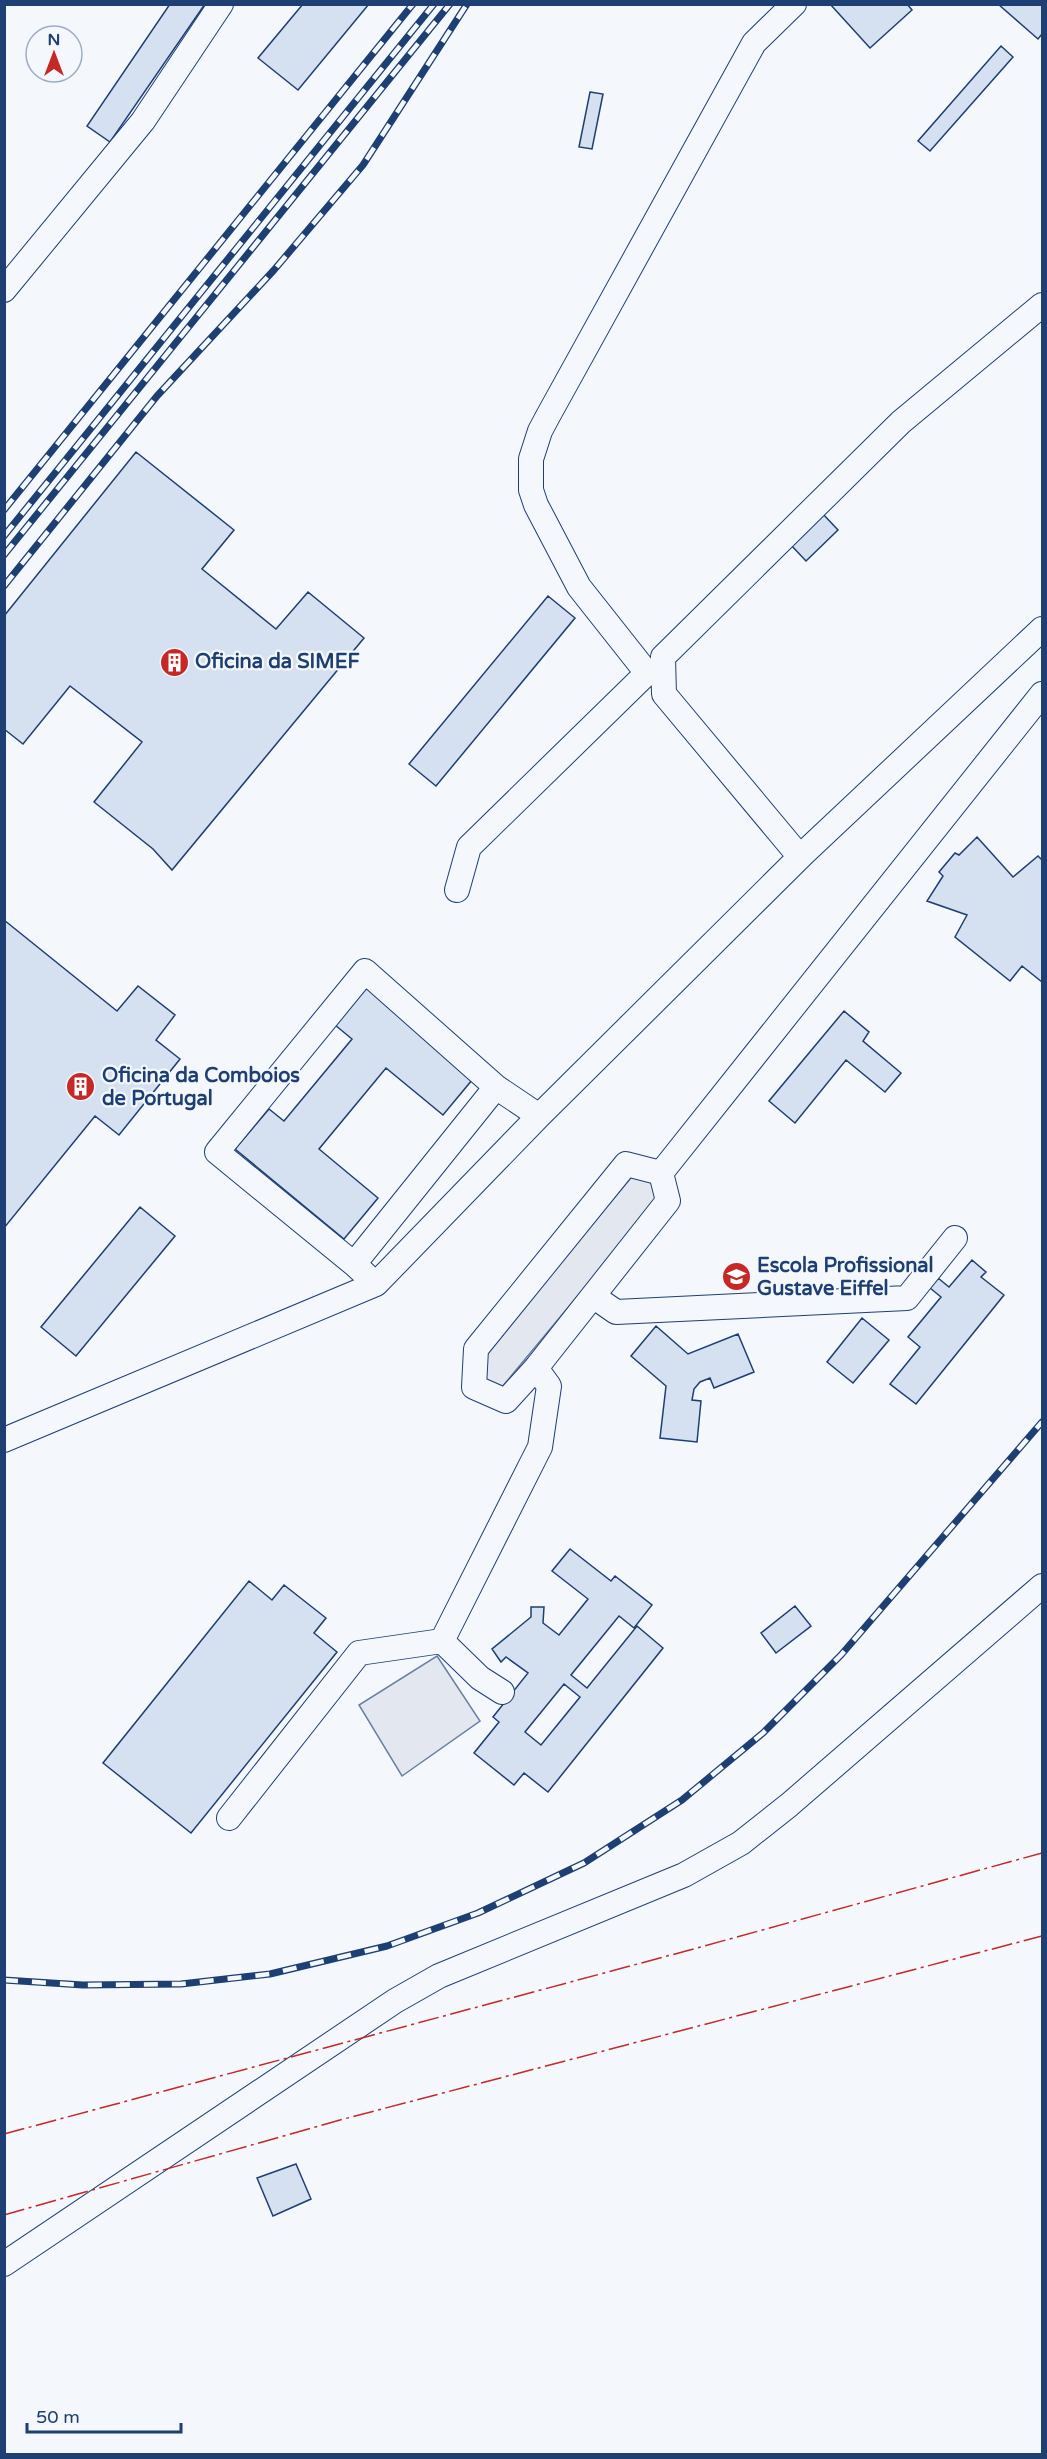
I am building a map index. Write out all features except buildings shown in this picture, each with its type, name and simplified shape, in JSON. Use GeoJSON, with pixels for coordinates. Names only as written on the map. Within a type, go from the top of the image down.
{"type":"FeatureCollection","features":[{"type":"Feature","properties":{"kind":"street"},"geometry":{"type":"LineString","coordinates":[[4,290],[143,121],[221,4]]}},
{"type":"Feature","properties":{"kind":"street"},"geometry":{"type":"LineString","coordinates":[[794,4],[754,43],[548,416],[540,431],[531,459],[531,490],[536,505],[571,573],[599,614],[655,671],[664,694],[800,857]]}},
{"type":"Feature","properties":{"kind":"street"},"geometry":{"type":"LineString","coordinates":[[457,890],[469,847],[655,671],[663,657],[901,422],[1042,305]]}},
{"type":"Feature","properties":{"kind":"street"},"geometry":{"type":"LineString","coordinates":[[4,1440],[376,1284],[539,1116],[800,857],[1042,629]]}},
{"type":"Feature","properties":{"kind":"street"},"geometry":{"type":"LineString","coordinates":[[661,1173],[1042,694]]}},
{"type":"Feature","properties":{"kind":"street"},"geometry":{"type":"LineString","coordinates":[[376,1284],[217,1152],[365,971],[496,1087],[539,1116]]}},
{"type":"Feature","properties":{"kind":"street"},"geometry":{"type":"LineString","coordinates":[[354,1264],[496,1087]]}},
{"type":"Feature","properties":{"kind":"street"},"geometry":{"type":"LineString","coordinates":[[626,1164],[661,1173],[668,1201],[536,1368],[506,1401],[474,1387],[476,1349],[626,1164]]}},
{"type":"Feature","properties":{"kind":"street"},"geometry":{"type":"LineString","coordinates":[[593,1296],[616,1312],[907,1298],[955,1238]]}},
{"type":"Feature","properties":{"kind":"street"},"geometry":{"type":"LineString","coordinates":[[442,1641],[540,1447],[549,1386],[536,1368]]}},
{"type":"Feature","properties":{"kind":"street"},"geometry":{"type":"LineString","coordinates":[[4,2264],[395,2001],[439,1976],[684,1875],[741,1843],[798,1797],[1042,1586]]}},
{"type":"Feature","properties":{"kind":"street"},"geometry":{"type":"LineString","coordinates":[[442,1641],[480,1678],[502,1692]]}},
{"type":"Feature","properties":{"kind":"street"},"geometry":{"type":"LineString","coordinates":[[229,1818],[359,1653],[442,1641]]}},
{"type":"Feature","properties":{"kind":"shaded area"},"geometry":{"type":"Polygon","coordinates":[[[634,1174],[654,1177],[659,1198],[502,1387],[485,1382],[483,1355],[634,1174]]]}},
{"type":"Feature","properties":{"kind":"shaded area"},"geometry":{"type":"Polygon","coordinates":[[[437,1656],[480,1721],[402,1776],[359,1705],[437,1656]]]}},
{"type":"Feature","properties":{"kind":"railway"},"geometry":{"type":"LineString","coordinates":[[4,510],[413,4]]}},
{"type":"Feature","properties":{"kind":"railway"},"geometry":{"type":"LineString","coordinates":[[4,536],[434,4]]}},
{"type":"Feature","properties":{"kind":"railway"},"geometry":{"type":"LineString","coordinates":[[4,555],[450,4]]}},
{"type":"Feature","properties":{"kind":"railway"},"geometry":{"type":"LineString","coordinates":[[4,586],[157,396],[274,270],[363,165],[467,4]]}},
{"type":"Feature","properties":{"kind":"railway"},"geometry":{"type":"LineString","coordinates":[[4,1980],[83,1985],[181,1984],[270,1974],[387,1946],[478,1913],[584,1863],[682,1800],[763,1733],[841,1655],[1042,1422]]}},
{"type":"Feature","properties":{"kind":"power"},"geometry":{"type":"LineString","coordinates":[[4,2134],[1042,1853]]}},
{"type":"Feature","properties":{"kind":"power"},"geometry":{"type":"LineString","coordinates":[[4,2215],[340,2120],[1042,1936]]}},
{"type":"Feature","properties":{"kind":"place","name":"Oficina da SIMEF"},"geometry":{"type":"Point","coordinates":[174,662]}},
{"type":"Feature","properties":{"kind":"place","name":"Oficina da Comboios de Portugal"},"geometry":{"type":"Point","coordinates":[81,1087]}},
{"type":"Feature","properties":{"kind":"place","name":"Escola Profissional Gustave Eiffel"},"geometry":{"type":"Point","coordinates":[736,1277]}}]}
